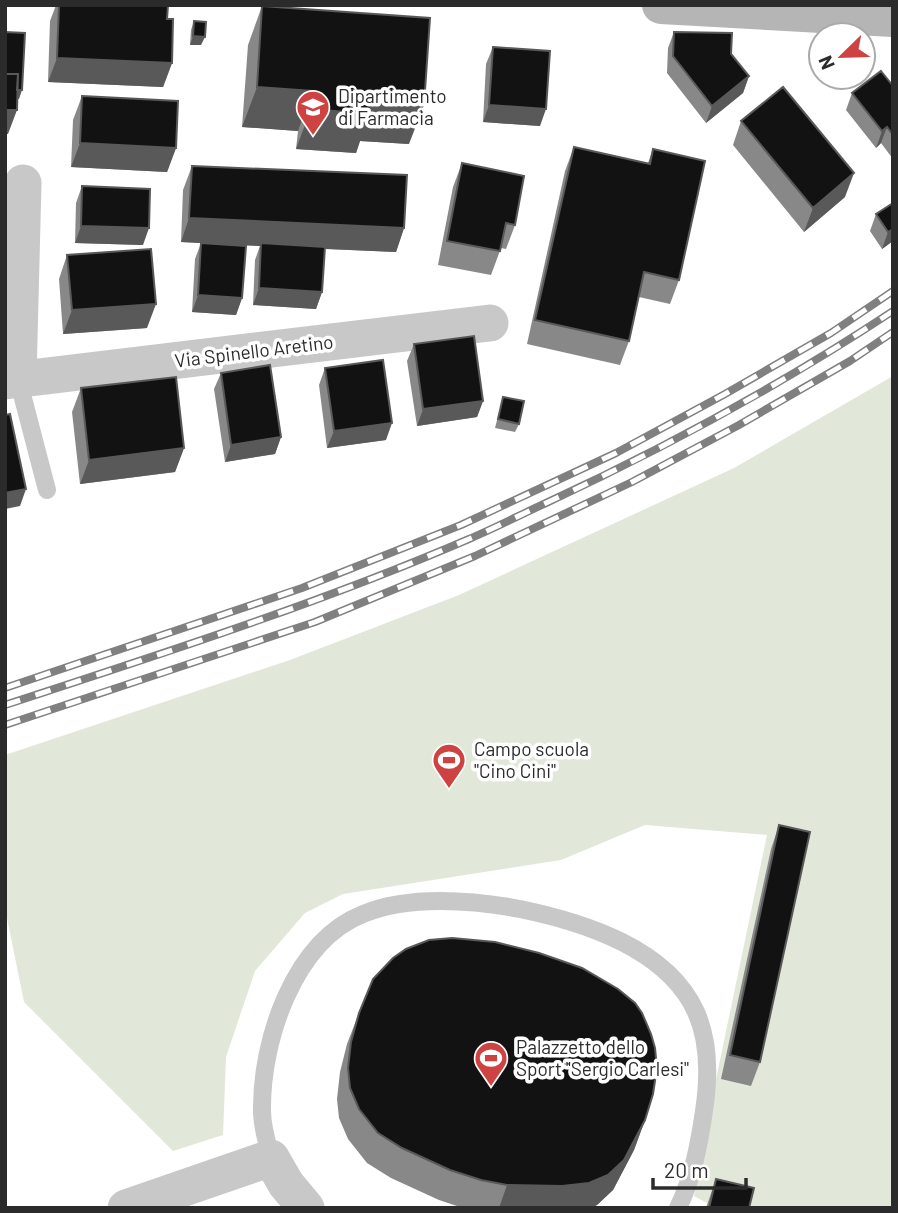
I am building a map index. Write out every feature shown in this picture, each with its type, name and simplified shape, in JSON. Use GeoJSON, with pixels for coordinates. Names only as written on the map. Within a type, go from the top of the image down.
{"type":"FeatureCollection","features":[{"type":"Feature","properties":{"kind":"main road"},"geometry":{"type":"LineString","coordinates":[[661,5],[866,13]]}},
{"type":"Feature","properties":{"kind":"street"},"geometry":{"type":"LineString","coordinates":[[12,380],[23,183]]}},
{"type":"Feature","properties":{"kind":"street","name":"Via Spinello Aretino"},"geometry":{"type":"LineString","coordinates":[[12,380],[490,323]]}},
{"type":"Feature","properties":{"kind":"street"},"geometry":{"type":"LineString","coordinates":[[126,1208],[271,1158],[286,1184],[306,1208]]}},
{"type":"Feature","properties":{"kind":"lane"},"geometry":{"type":"LineString","coordinates":[[12,380],[47,490]]}},
{"type":"Feature","properties":{"kind":"lane"},"geometry":{"type":"LineString","coordinates":[[271,1158],[262,1112],[267,1064],[283,1006],[293,982],[313,951],[341,926],[362,915],[391,906],[418,902],[489,903],[551,915],[603,933],[664,969],[679,984],[690,1001],[705,1041],[707,1093],[696,1156],[678,1208]]}},
{"type":"Feature","properties":{"kind":"shaded area","name":"Campo scuola \"Cino Cini\""},"geometry":{"type":"Polygon","coordinates":[[[893,376],[893,1208],[706,1208],[707,1203],[694,1196],[767,835],[645,825],[561,860],[343,894],[305,913],[255,971],[226,1057],[223,1135],[173,1151],[24,1002],[5,908],[5,755],[290,660],[459,595],[734,468],[893,376]]]}},
{"type":"Feature","properties":{"kind":"building"},"geometry":{"type":"Polygon","coordinates":[[[59,5],[168,5],[167,19],[173,19],[172,63],[57,58],[59,5]]]}},
{"type":"Feature","properties":{"kind":"building"},"geometry":{"type":"Polygon","coordinates":[[[262,6],[430,18],[424,105],[371,101],[370,114],[311,109],[312,91],[257,87],[262,6]]]}},
{"type":"Feature","properties":{"kind":"building"},"geometry":{"type":"Polygon","coordinates":[[[194,21],[206,22],[205,37],[193,36],[194,21]]]}},
{"type":"Feature","properties":{"kind":"building"},"geometry":{"type":"Polygon","coordinates":[[[5,32],[25,33],[22,90],[17,90],[18,74],[5,74],[5,32]]]}},
{"type":"Feature","properties":{"kind":"building"},"geometry":{"type":"Polygon","coordinates":[[[674,32],[732,33],[731,54],[749,76],[712,106],[673,56],[674,32]]]}},
{"type":"Feature","properties":{"kind":"building"},"geometry":{"type":"Polygon","coordinates":[[[493,47],[550,51],[546,109],[489,105],[493,47]]]}},
{"type":"Feature","properties":{"kind":"building"},"geometry":{"type":"Polygon","coordinates":[[[881,71],[893,86],[893,135],[887,127],[882,131],[852,93],[877,91],[877,74],[881,71]]]}},
{"type":"Feature","properties":{"kind":"building"},"geometry":{"type":"Polygon","coordinates":[[[5,74],[18,74],[17,110],[5,110],[5,74]]]}},
{"type":"Feature","properties":{"kind":"building"},"geometry":{"type":"Polygon","coordinates":[[[783,87],[854,173],[813,208],[741,121],[783,87]]]}},
{"type":"Feature","properties":{"kind":"building"},"geometry":{"type":"Polygon","coordinates":[[[82,96],[178,101],[176,148],[80,143],[82,96]]]}},
{"type":"Feature","properties":{"kind":"building"},"geometry":{"type":"Polygon","coordinates":[[[574,147],[650,164],[653,149],[705,161],[679,280],[644,272],[629,341],[535,320],[574,147]]]}},
{"type":"Feature","properties":{"kind":"building"},"geometry":{"type":"Polygon","coordinates":[[[462,163],[524,176],[515,225],[506,223],[500,251],[447,241],[462,163]]]}},
{"type":"Feature","properties":{"kind":"building"},"geometry":{"type":"Polygon","coordinates":[[[192,166],[407,175],[404,228],[189,218],[192,166]]]}},
{"type":"Feature","properties":{"kind":"building"},"geometry":{"type":"Polygon","coordinates":[[[82,186],[150,189],[149,228],[81,226],[82,186]]]}},
{"type":"Feature","properties":{"kind":"building"},"geometry":{"type":"Polygon","coordinates":[[[893,203],[893,229],[888,232],[876,214],[893,203]]]}},
{"type":"Feature","properties":{"kind":"building"},"geometry":{"type":"Polygon","coordinates":[[[201,243],[246,246],[242,298],[198,295],[201,243]]]}},
{"type":"Feature","properties":{"kind":"building"},"geometry":{"type":"Polygon","coordinates":[[[261,243],[325,247],[322,292],[259,288],[261,243]]]}},
{"type":"Feature","properties":{"kind":"building"},"geometry":{"type":"Polygon","coordinates":[[[151,249],[156,304],[72,310],[67,255],[151,249]]]}},
{"type":"Feature","properties":{"kind":"building"},"geometry":{"type":"Polygon","coordinates":[[[474,336],[483,401],[423,409],[414,344],[474,336]]]}},
{"type":"Feature","properties":{"kind":"building"},"geometry":{"type":"Polygon","coordinates":[[[383,360],[392,423],[334,431],[325,368],[383,360]]]}},
{"type":"Feature","properties":{"kind":"building"},"geometry":{"type":"Polygon","coordinates":[[[270,365],[281,437],[231,445],[221,373],[270,365]]]}},
{"type":"Feature","properties":{"kind":"building"},"geometry":{"type":"Polygon","coordinates":[[[176,377],[184,448],[89,460],[81,388],[176,377]]]}},
{"type":"Feature","properties":{"kind":"building"},"geometry":{"type":"Polygon","coordinates":[[[503,397],[524,401],[519,424],[498,419],[503,397]]]}},
{"type":"Feature","properties":{"kind":"building"},"geometry":{"type":"Polygon","coordinates":[[[10,414],[26,489],[5,493],[5,415],[10,414]]]}},
{"type":"Feature","properties":{"kind":"building"},"geometry":{"type":"Polygon","coordinates":[[[779,825],[810,832],[760,1062],[730,1055],[779,825]]]}},
{"type":"Feature","properties":{"kind":"building","name":"Palazzetto dello Sport \"Sergio Carlesi\""},"geometry":{"type":"Polygon","coordinates":[[[452,938],[495,942],[582,968],[618,989],[635,1003],[642,1013],[655,1048],[657,1068],[653,1094],[645,1120],[624,1160],[608,1175],[589,1183],[562,1186],[507,1185],[481,1180],[450,1170],[402,1148],[378,1133],[359,1109],[350,1088],[348,1068],[351,1042],[359,1013],[373,979],[406,949],[429,940],[452,938]]]}},
{"type":"Feature","properties":{"kind":"building"},"geometry":{"type":"Polygon","coordinates":[[[716,1179],[754,1188],[749,1208],[709,1208],[716,1179]]]}},
{"type":"Feature","properties":{"kind":"railway"},"geometry":{"type":"LineString","coordinates":[[5,688],[302,588],[461,525],[616,453],[725,394],[831,333],[893,291]]}},
{"type":"Feature","properties":{"kind":"railway"},"geometry":{"type":"LineString","coordinates":[[5,705],[297,607],[479,535],[636,460],[723,414],[893,311]]}},
{"type":"Feature","properties":{"kind":"railway"},"geometry":{"type":"LineString","coordinates":[[5,725],[315,622],[475,556],[632,482],[739,425],[850,361],[893,332]]}},
{"type":"Feature","properties":{"kind":"place","name":"Dipartimento di Farmacia"},"geometry":{"type":"Point","coordinates":[313,137]}},
{"type":"Feature","properties":{"kind":"place","name":"Campo scuola \"Cino Cini\""},"geometry":{"type":"Point","coordinates":[449,790]}},
{"type":"Feature","properties":{"kind":"place","name":"Palazzetto dello Sport \"Sergio Carlesi\""},"geometry":{"type":"Point","coordinates":[491,1088]}}]}
